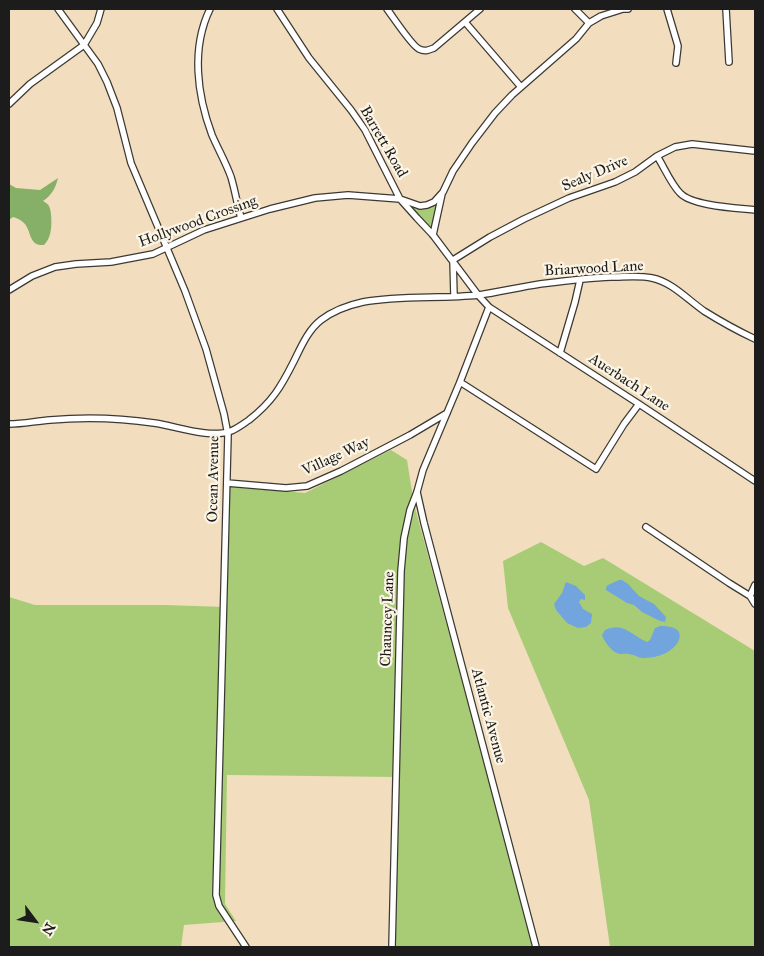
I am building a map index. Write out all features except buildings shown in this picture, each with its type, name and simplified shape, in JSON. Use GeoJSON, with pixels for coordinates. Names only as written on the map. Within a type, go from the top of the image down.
{"type":"FeatureCollection","features":[{"type":"Feature","properties":{"kind":"street","name":"Ocean Avenue"},"geometry":{"type":"LineString","coordinates":[[58,9],[98,64],[107,82],[117,108],[131,163],[167,246],[206,349],[228,432],[216,896],[219,906],[246,947]]}},
{"type":"Feature","properties":{"kind":"street"},"geometry":{"type":"LineString","coordinates":[[9,104],[30,84],[84,45],[97,24],[101,9]]}},
{"type":"Feature","properties":{"kind":"street"},"geometry":{"type":"LineString","coordinates":[[210,9],[200,36],[199,80],[202,102],[213,137],[230,176],[241,218]]}},
{"type":"Feature","properties":{"kind":"street","name":"Barrett Road"},"geometry":{"type":"LineString","coordinates":[[277,9],[309,58],[365,130],[400,198],[433,235],[478,295]]}},
{"type":"Feature","properties":{"kind":"street"},"geometry":{"type":"LineString","coordinates":[[388,9],[415,47],[423,51],[434,48],[480,9]]}},
{"type":"Feature","properties":{"kind":"street"},"geometry":{"type":"LineString","coordinates":[[575,9],[589,24]]}},
{"type":"Feature","properties":{"kind":"street"},"geometry":{"type":"LineString","coordinates":[[433,235],[443,192],[453,171],[495,112],[589,24],[601,16],[628,9]]}},
{"type":"Feature","properties":{"kind":"street"},"geometry":{"type":"LineString","coordinates":[[667,9],[678,46],[676,63]]}},
{"type":"Feature","properties":{"kind":"street"},"geometry":{"type":"LineString","coordinates":[[726,9],[729,62]]}},
{"type":"Feature","properties":{"kind":"street"},"geometry":{"type":"LineString","coordinates":[[465,22],[521,87]]}},
{"type":"Feature","properties":{"kind":"street","name":"Sealy Drive"},"geometry":{"type":"LineString","coordinates":[[453,260],[524,219],[569,198],[615,182],[675,147],[692,144],[755,151]]}},
{"type":"Feature","properties":{"kind":"street"},"geometry":{"type":"LineString","coordinates":[[657,156],[678,191],[684,196],[695,201],[755,210]]}},
{"type":"Feature","properties":{"kind":"street","name":"Hollywood Crossing"},"geometry":{"type":"LineString","coordinates":[[9,290],[32,276],[55,267],[111,262],[152,254],[204,230],[315,198],[348,195],[400,198],[420,206],[434,202],[443,192]]}},
{"type":"Feature","properties":{"kind":"street"},"geometry":{"type":"LineString","coordinates":[[453,260],[454,296]]}},
{"type":"Feature","properties":{"kind":"street","name":"Briarwood Lane"},"geometry":{"type":"LineString","coordinates":[[228,432],[240,427],[272,400],[302,343],[312,329],[323,319],[340,309],[362,303],[399,298],[478,295],[541,284],[580,280],[629,276],[651,278],[675,289],[705,311],[755,339]]}},
{"type":"Feature","properties":{"kind":"street"},"geometry":{"type":"LineString","coordinates":[[560,353],[580,280]]}},
{"type":"Feature","properties":{"kind":"street"},"geometry":{"type":"LineString","coordinates":[[478,295],[489,307]]}},
{"type":"Feature","properties":{"kind":"street","name":"Auerbach Lane"},"geometry":{"type":"LineString","coordinates":[[489,307],[755,481]]}},
{"type":"Feature","properties":{"kind":"street","name":"Chauncey Lane"},"geometry":{"type":"LineString","coordinates":[[392,947],[404,538],[410,510],[423,470],[489,307]]}},
{"type":"Feature","properties":{"kind":"street"},"geometry":{"type":"LineString","coordinates":[[460,382],[596,469],[639,404]]}},
{"type":"Feature","properties":{"kind":"street","name":"Village Way"},"geometry":{"type":"LineString","coordinates":[[227,482],[286,488],[307,486],[341,471],[447,413]]}},
{"type":"Feature","properties":{"kind":"street"},"geometry":{"type":"LineString","coordinates":[[9,424],[49,420],[126,420],[205,432],[228,432]]}},
{"type":"Feature","properties":{"kind":"street","name":"Atlantic Avenue"},"geometry":{"type":"LineString","coordinates":[[417,492],[536,947]]}},
{"type":"Feature","properties":{"kind":"street"},"geometry":{"type":"LineString","coordinates":[[646,527],[750,596],[755,604]]}},
{"type":"Feature","properties":{"kind":"street"},"geometry":{"type":"LineString","coordinates":[[750,596],[755,585]]}},
{"type":"Feature","properties":{"kind":"green space"},"geometry":{"type":"Polygon","coordinates":[[[58,178],[53,191],[43,201],[50,208],[51,228],[46,243],[39,245],[33,241],[23,222],[13,217],[9,220],[9,184],[16,188],[40,190],[58,178]]]}},
{"type":"Feature","properties":{"kind":"green space"},"geometry":{"type":"Polygon","coordinates":[[[438,197],[433,235],[400,199],[421,206],[438,197]]]}},
{"type":"Feature","properties":{"kind":"green space"},"geometry":{"type":"Polygon","coordinates":[[[391,450],[407,460],[414,504],[534,947],[393,947],[396,777],[227,775],[225,904],[236,921],[184,925],[181,947],[9,947],[9,597],[35,605],[227,607],[230,486],[305,493],[391,450]]]}},
{"type":"Feature","properties":{"kind":"green space"},"geometry":{"type":"Polygon","coordinates":[[[541,542],[584,566],[603,558],[755,651],[755,947],[610,947],[589,800],[508,608],[503,561],[541,542]]]}},
{"type":"Feature","properties":{"kind":"water"},"geometry":{"type":"Polygon","coordinates":[[[619,580],[628,584],[639,596],[654,604],[666,617],[665,622],[642,612],[634,605],[627,603],[606,590],[608,585],[619,580]]]}},
{"type":"Feature","properties":{"kind":"water"},"geometry":{"type":"Polygon","coordinates":[[[566,582],[576,586],[585,595],[585,600],[581,599],[579,602],[583,609],[592,614],[591,623],[586,627],[578,628],[567,623],[556,610],[554,604],[562,593],[566,582]]]}},
{"type":"Feature","properties":{"kind":"water"},"geometry":{"type":"Polygon","coordinates":[[[660,626],[675,629],[680,634],[680,637],[677,644],[670,651],[652,657],[641,658],[630,654],[618,654],[610,648],[602,635],[605,630],[617,627],[628,630],[647,642],[650,640],[655,628],[660,626]]]}}]}
